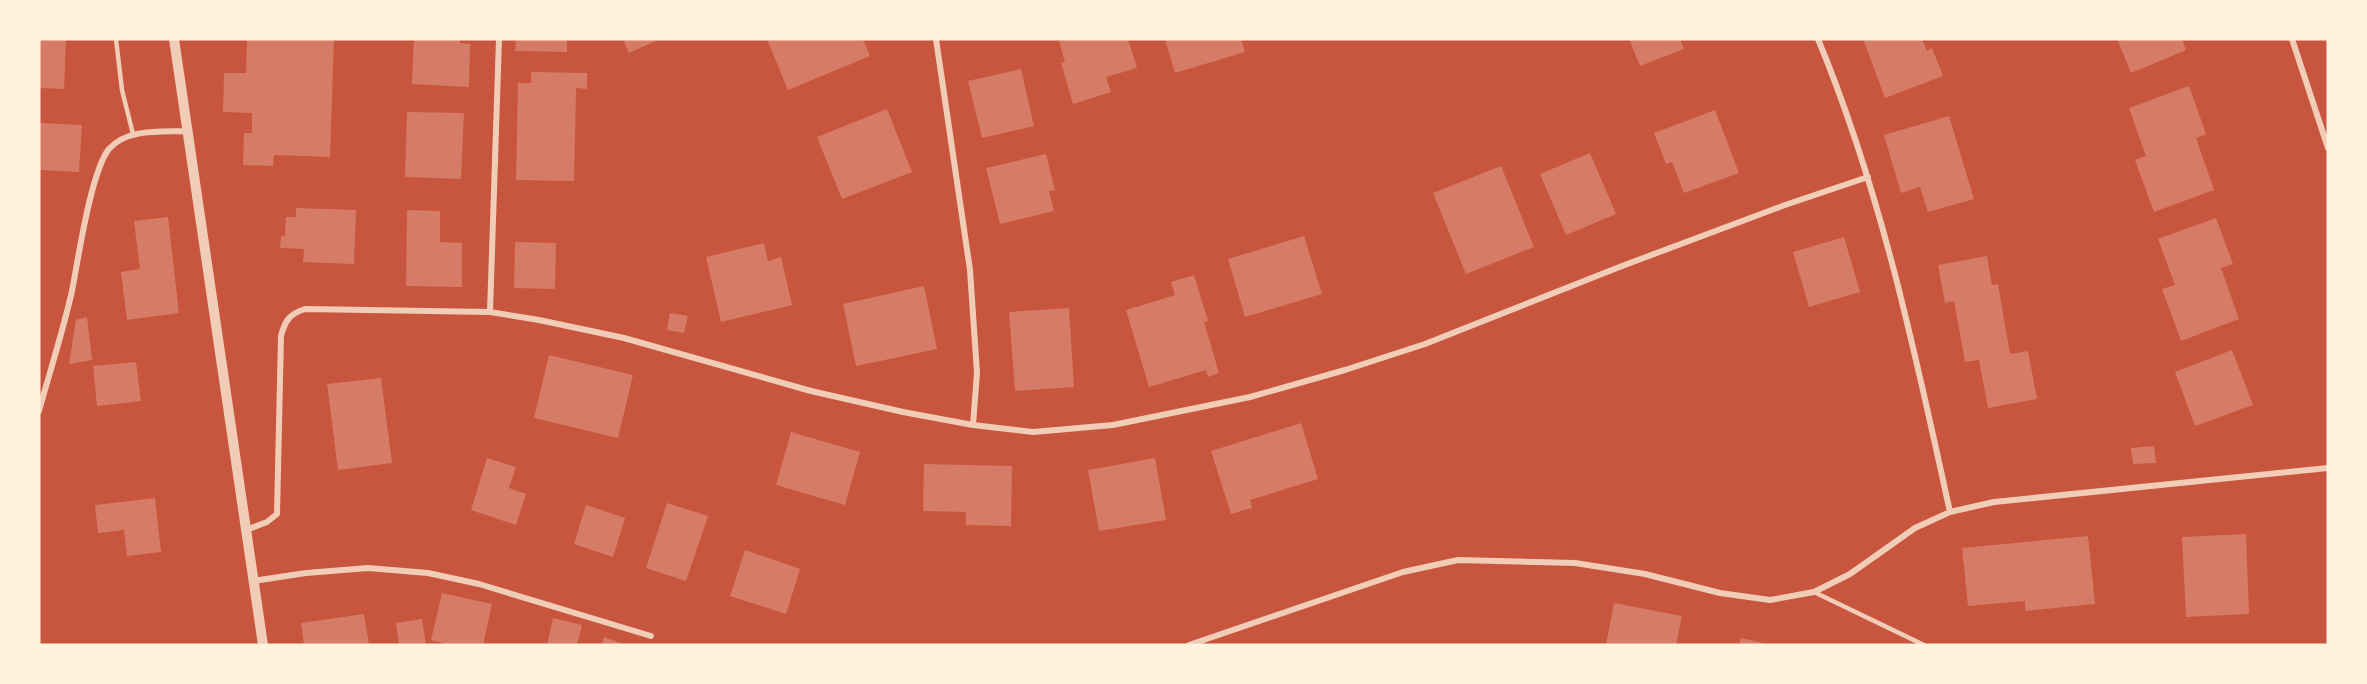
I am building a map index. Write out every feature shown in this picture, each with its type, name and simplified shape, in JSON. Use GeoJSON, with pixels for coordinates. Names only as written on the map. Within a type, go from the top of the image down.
{"type":"FeatureCollection","features":[{"type":"Feature","properties":{"kind":"street"},"geometry":{"type":"LineString","coordinates":[[174,39],[262,645]]}},
{"type":"Feature","properties":{"kind":"street"},"geometry":{"type":"LineString","coordinates":[[490,312],[499,39]]}},
{"type":"Feature","properties":{"kind":"street"},"geometry":{"type":"LineString","coordinates":[[937,39],[970,270],[977,373],[973,425]]}},
{"type":"Feature","properties":{"kind":"street"},"geometry":{"type":"LineString","coordinates":[[1818,39],[1868,177],[1890,250],[1950,512]]}},
{"type":"Feature","properties":{"kind":"street"},"geometry":{"type":"LineString","coordinates":[[2292,39],[2328,148]]}},
{"type":"Feature","properties":{"kind":"street"},"geometry":{"type":"LineString","coordinates":[[39,411],[71,294],[94,183],[108,150],[121,139],[133,134],[187,131]]}},
{"type":"Feature","properties":{"kind":"street"},"geometry":{"type":"LineString","coordinates":[[246,530],[267,522],[277,514],[281,336],[285,321],[294,313],[305,309],[437,313],[490,312],[539,320],[624,338],[811,391],[903,412],[973,425],[1033,432],[1113,425],[1250,397],[1345,370],[1425,344],[1622,266],[1785,205],[1868,177]]}},
{"type":"Feature","properties":{"kind":"street"},"geometry":{"type":"LineString","coordinates":[[1189,645],[1403,572],[1458,560],[1575,563],[1645,574],[1720,593],[1770,600],[1814,592],[1850,574],[1915,528],[1950,512],[1994,502],[2328,468]]}},
{"type":"Feature","properties":{"kind":"street"},"geometry":{"type":"LineString","coordinates":[[253,581],[306,573],[368,568],[428,573],[479,584],[651,636]]}},
{"type":"Feature","properties":{"kind":"lane"},"geometry":{"type":"LineString","coordinates":[[116,39],[122,90],[133,134]]}},
{"type":"Feature","properties":{"kind":"lane"},"geometry":{"type":"LineString","coordinates":[[1814,592],[1924,645]]}},
{"type":"Feature","properties":{"kind":"building"},"geometry":{"type":"Polygon","coordinates":[[[39,39],[66,39],[64,89],[39,88],[39,39]]]}},
{"type":"Feature","properties":{"kind":"building"},"geometry":{"type":"Polygon","coordinates":[[[247,39],[334,39],[330,157],[274,155],[273,166],[243,165],[244,133],[252,133],[252,113],[223,112],[224,73],[246,73],[247,39]]]}},
{"type":"Feature","properties":{"kind":"building"},"geometry":{"type":"Polygon","coordinates":[[[414,39],[460,39],[460,43],[470,44],[469,87],[412,84],[414,39]]]}},
{"type":"Feature","properties":{"kind":"building"},"geometry":{"type":"Polygon","coordinates":[[[516,39],[567,39],[567,52],[515,51],[516,39]]]}},
{"type":"Feature","properties":{"kind":"building"},"geometry":{"type":"Polygon","coordinates":[[[623,39],[660,39],[629,53],[623,39]]]}},
{"type":"Feature","properties":{"kind":"building"},"geometry":{"type":"Polygon","coordinates":[[[767,39],[863,39],[870,56],[788,90],[767,39]]]}},
{"type":"Feature","properties":{"kind":"building"},"geometry":{"type":"Polygon","coordinates":[[[1128,39],[1137,68],[1106,77],[1111,92],[1073,104],[1061,63],[1065,62],[1059,41],[1128,39]]]}},
{"type":"Feature","properties":{"kind":"building"},"geometry":{"type":"Polygon","coordinates":[[[1165,39],[1241,39],[1245,52],[1175,73],[1165,39]]]}},
{"type":"Feature","properties":{"kind":"building"},"geometry":{"type":"Polygon","coordinates":[[[1629,39],[1680,39],[1684,49],[1640,66],[1629,39]]]}},
{"type":"Feature","properties":{"kind":"building"},"geometry":{"type":"Polygon","coordinates":[[[1863,39],[1922,39],[1927,51],[1932,48],[1943,76],[1885,98],[1863,39]]]}},
{"type":"Feature","properties":{"kind":"building"},"geometry":{"type":"Polygon","coordinates":[[[2117,39],[2182,39],[2186,50],[2131,73],[2117,39]]]}},
{"type":"Feature","properties":{"kind":"building"},"geometry":{"type":"Polygon","coordinates":[[[1021,69],[1034,126],[982,138],[968,81],[1021,69]]]}},
{"type":"Feature","properties":{"kind":"building"},"geometry":{"type":"Polygon","coordinates":[[[531,72],[587,73],[587,89],[576,88],[574,181],[516,180],[518,83],[531,83],[531,72]]]}},
{"type":"Feature","properties":{"kind":"building"},"geometry":{"type":"Polygon","coordinates":[[[2189,86],[2206,134],[2196,138],[2214,190],[2154,212],[2135,160],[2146,156],[2129,108],[2189,86]]]}},
{"type":"Feature","properties":{"kind":"building"},"geometry":{"type":"Polygon","coordinates":[[[887,109],[912,172],[842,199],[817,137],[887,109]]]}},
{"type":"Feature","properties":{"kind":"building"},"geometry":{"type":"Polygon","coordinates":[[[1715,110],[1739,173],[1684,193],[1672,162],[1666,164],[1654,133],[1715,110]]]}},
{"type":"Feature","properties":{"kind":"building"},"geometry":{"type":"Polygon","coordinates":[[[407,112],[464,113],[461,179],[405,177],[407,112]]]}},
{"type":"Feature","properties":{"kind":"building"},"geometry":{"type":"Polygon","coordinates":[[[1949,116],[1974,199],[1928,212],[1920,187],[1901,193],[1884,135],[1949,116]]]}},
{"type":"Feature","properties":{"kind":"building"},"geometry":{"type":"Polygon","coordinates":[[[39,123],[82,125],[79,172],[39,170],[39,123]]]}},
{"type":"Feature","properties":{"kind":"building"},"geometry":{"type":"Polygon","coordinates":[[[1590,153],[1616,214],[1566,235],[1540,174],[1590,153]]]}},
{"type":"Feature","properties":{"kind":"building"},"geometry":{"type":"Polygon","coordinates":[[[1046,154],[1055,190],[1049,191],[1054,211],[1000,224],[986,168],[1046,154]]]}},
{"type":"Feature","properties":{"kind":"building"},"geometry":{"type":"Polygon","coordinates":[[[1501,166],[1534,247],[1466,274],[1433,193],[1501,166]]]}},
{"type":"Feature","properties":{"kind":"building"},"geometry":{"type":"Polygon","coordinates":[[[296,208],[356,210],[354,264],[303,262],[304,249],[280,248],[281,236],[285,236],[286,217],[296,217],[296,208]]]}},
{"type":"Feature","properties":{"kind":"building"},"geometry":{"type":"Polygon","coordinates":[[[407,210],[440,211],[440,242],[462,243],[462,287],[406,286],[407,210]]]}},
{"type":"Feature","properties":{"kind":"building"},"geometry":{"type":"Polygon","coordinates":[[[168,217],[179,313],[127,320],[121,272],[140,269],[134,221],[168,217]]]}},
{"type":"Feature","properties":{"kind":"building"},"geometry":{"type":"Polygon","coordinates":[[[2216,218],[2233,264],[2221,268],[2239,319],[2181,341],[2162,289],[2175,285],[2158,239],[2216,218]]]}},
{"type":"Feature","properties":{"kind":"building"},"geometry":{"type":"Polygon","coordinates":[[[1304,236],[1322,294],[1245,317],[1228,259],[1304,236]]]}},
{"type":"Feature","properties":{"kind":"building"},"geometry":{"type":"Polygon","coordinates":[[[1844,237],[1860,292],[1809,307],[1793,252],[1844,237]]]}},
{"type":"Feature","properties":{"kind":"building"},"geometry":{"type":"Polygon","coordinates":[[[515,242],[556,243],[555,289],[514,288],[515,242]]]}},
{"type":"Feature","properties":{"kind":"building"},"geometry":{"type":"Polygon","coordinates":[[[764,243],[768,261],[781,257],[792,305],[721,322],[706,257],[764,243]]]}},
{"type":"Feature","properties":{"kind":"building"},"geometry":{"type":"Polygon","coordinates":[[[1987,256],[1992,285],[1998,284],[2010,354],[2028,351],[2037,399],[1988,408],[1979,360],[1965,362],[1954,301],[1945,303],[1938,265],[1987,256]]]}},
{"type":"Feature","properties":{"kind":"building"},"geometry":{"type":"Polygon","coordinates":[[[1194,275],[1208,321],[1204,322],[1219,373],[1208,377],[1206,370],[1149,387],[1126,310],[1175,295],[1171,282],[1194,275]]]}},
{"type":"Feature","properties":{"kind":"building"},"geometry":{"type":"Polygon","coordinates":[[[924,286],[937,349],[856,366],[843,304],[924,286]]]}},
{"type":"Feature","properties":{"kind":"building"},"geometry":{"type":"Polygon","coordinates":[[[1069,308],[1074,387],[1015,391],[1009,312],[1069,308]]]}},
{"type":"Feature","properties":{"kind":"building"},"geometry":{"type":"Polygon","coordinates":[[[670,313],[688,316],[684,333],[667,330],[670,313]]]}},
{"type":"Feature","properties":{"kind":"building"},"geometry":{"type":"Polygon","coordinates":[[[87,317],[92,360],[69,364],[76,320],[87,317]]]}},
{"type":"Feature","properties":{"kind":"building"},"geometry":{"type":"Polygon","coordinates":[[[2232,350],[2253,405],[2195,426],[2175,372],[2232,350]]]}},
{"type":"Feature","properties":{"kind":"building"},"geometry":{"type":"Polygon","coordinates":[[[549,355],[633,375],[618,438],[534,418],[549,355]]]}},
{"type":"Feature","properties":{"kind":"building"},"geometry":{"type":"Polygon","coordinates":[[[136,362],[141,401],[97,406],[93,366],[136,362]]]}},
{"type":"Feature","properties":{"kind":"building"},"geometry":{"type":"Polygon","coordinates":[[[381,378],[392,463],[338,470],[327,384],[381,378]]]}},
{"type":"Feature","properties":{"kind":"building"},"geometry":{"type":"Polygon","coordinates":[[[1301,423],[1318,479],[1250,500],[1252,508],[1231,514],[1211,451],[1301,423]]]}},
{"type":"Feature","properties":{"kind":"building"},"geometry":{"type":"Polygon","coordinates":[[[791,432],[860,452],[845,505],[776,485],[791,432]]]}},
{"type":"Feature","properties":{"kind":"building"},"geometry":{"type":"Polygon","coordinates":[[[2154,446],[2156,463],[2133,464],[2131,448],[2154,446]]]}},
{"type":"Feature","properties":{"kind":"building"},"geometry":{"type":"Polygon","coordinates":[[[487,458],[516,467],[509,488],[526,494],[516,525],[471,510],[487,458]]]}},
{"type":"Feature","properties":{"kind":"building"},"geometry":{"type":"Polygon","coordinates":[[[1155,458],[1166,520],[1099,531],[1088,470],[1155,458]]]}},
{"type":"Feature","properties":{"kind":"building"},"geometry":{"type":"Polygon","coordinates":[[[924,464],[1012,466],[1011,526],[966,525],[966,512],[923,511],[924,464]]]}},
{"type":"Feature","properties":{"kind":"building"},"geometry":{"type":"Polygon","coordinates":[[[155,498],[161,552],[127,556],[124,530],[98,533],[95,505],[155,498]]]}},
{"type":"Feature","properties":{"kind":"building"},"geometry":{"type":"Polygon","coordinates":[[[667,503],[708,516],[686,581],[646,568],[667,503]]]}},
{"type":"Feature","properties":{"kind":"building"},"geometry":{"type":"Polygon","coordinates":[[[586,505],[625,518],[613,557],[574,544],[586,505]]]}},
{"type":"Feature","properties":{"kind":"building"},"geometry":{"type":"Polygon","coordinates":[[[2246,534],[2249,614],[2186,617],[2182,537],[2246,534]]]}},
{"type":"Feature","properties":{"kind":"building"},"geometry":{"type":"Polygon","coordinates":[[[2088,536],[2095,604],[2025,611],[2025,601],[1968,606],[1962,548],[2088,536]]]}},
{"type":"Feature","properties":{"kind":"building"},"geometry":{"type":"Polygon","coordinates":[[[745,550],[800,569],[786,614],[730,596],[745,550]]]}},
{"type":"Feature","properties":{"kind":"building"},"geometry":{"type":"Polygon","coordinates":[[[442,593],[492,604],[483,645],[451,645],[431,640],[442,593]]]}},
{"type":"Feature","properties":{"kind":"building"},"geometry":{"type":"Polygon","coordinates":[[[1614,603],[1682,616],[1676,645],[1606,645],[1614,603]]]}},
{"type":"Feature","properties":{"kind":"building"},"geometry":{"type":"Polygon","coordinates":[[[364,614],[369,645],[304,645],[301,623],[364,614]]]}},
{"type":"Feature","properties":{"kind":"building"},"geometry":{"type":"Polygon","coordinates":[[[553,618],[582,625],[577,645],[547,645],[553,618]]]}},
{"type":"Feature","properties":{"kind":"building"},"geometry":{"type":"Polygon","coordinates":[[[422,619],[426,645],[399,645],[396,623],[422,619]]]}},
{"type":"Feature","properties":{"kind":"building"},"geometry":{"type":"Polygon","coordinates":[[[604,637],[626,645],[602,645],[604,637]]]}},
{"type":"Feature","properties":{"kind":"building"},"geometry":{"type":"Polygon","coordinates":[[[1741,638],[1767,644],[1739,645],[1741,638]]]}}]}
